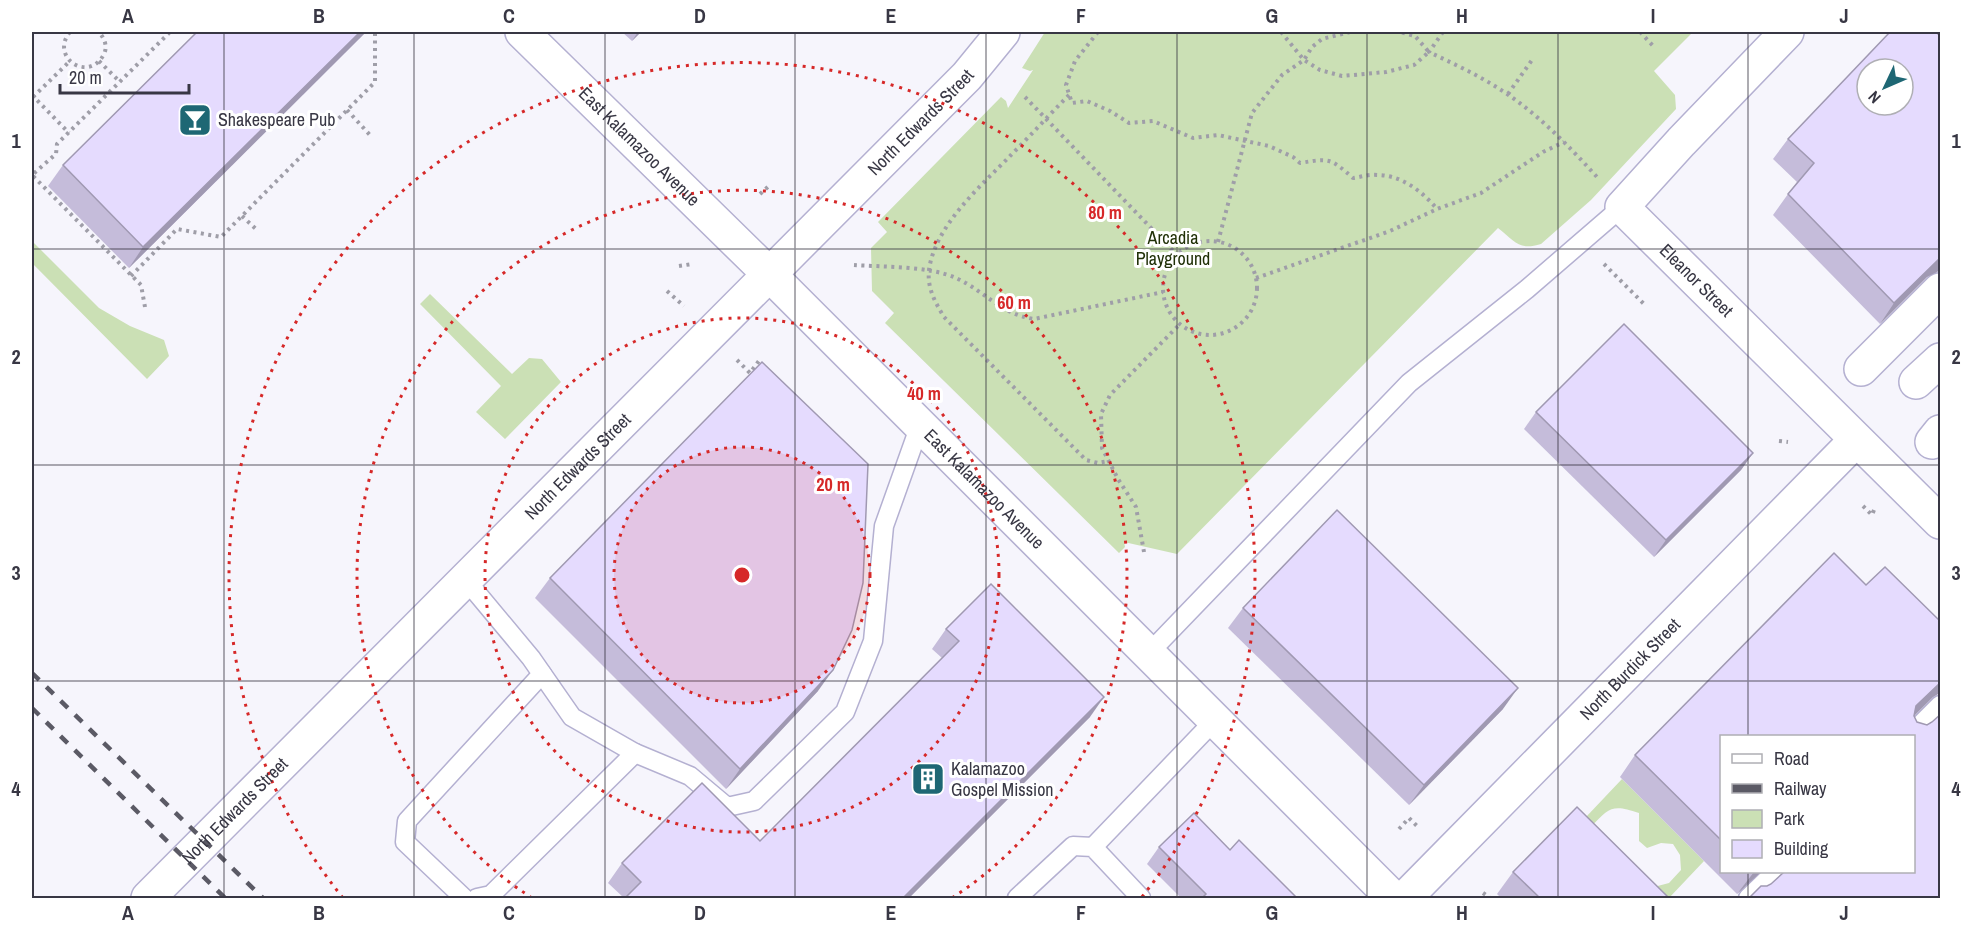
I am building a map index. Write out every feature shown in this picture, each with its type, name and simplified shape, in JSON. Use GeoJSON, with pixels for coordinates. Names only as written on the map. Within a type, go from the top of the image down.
{"type":"FeatureCollection","features":[{"type":"Feature","properties":{"kind":"street","name":"East Kalamazoo Avenue"},"geometry":{"type":"LineString","coordinates":[[522,32],[770,275],[1393,898]]}},
{"type":"Feature","properties":{"kind":"street","name":"North Edwards Street"},"geometry":{"type":"LineString","coordinates":[[154,896],[967,76],[1004,32]]}},
{"type":"Feature","properties":{"kind":"street"},"geometry":{"type":"LineString","coordinates":[[1622,207],[1787,32]]}},
{"type":"Feature","properties":{"kind":"street","name":"Eleanor Street"},"geometry":{"type":"LineString","coordinates":[[1622,207],[1941,522]]}},
{"type":"Feature","properties":{"kind":"street"},"geometry":{"type":"LineString","coordinates":[[1861,369],[1941,290]]}},
{"type":"Feature","properties":{"kind":"street"},"geometry":{"type":"LineString","coordinates":[[1916,382],[1941,360]]}},
{"type":"Feature","properties":{"kind":"street","name":"North Burdick Street"},"geometry":{"type":"LineString","coordinates":[[1405,898],[1856,440]]}},
{"type":"Feature","properties":{"kind":"lane"},"geometry":{"type":"LineString","coordinates":[[1148,654],[1409,383],[1527,290],[1622,207]]}},
{"type":"Feature","properties":{"kind":"lane"},"geometry":{"type":"LineString","coordinates":[[466,580],[542,674],[572,717],[636,753],[690,776],[727,807],[754,801],[845,712],[873,642],[884,526],[920,425]]}},
{"type":"Feature","properties":{"kind":"lane"},"geometry":{"type":"LineString","coordinates":[[464,898],[405,843],[407,821],[542,674]]}},
{"type":"Feature","properties":{"kind":"lane"},"geometry":{"type":"LineString","coordinates":[[1910,735],[1941,705]]}},
{"type":"Feature","properties":{"kind":"lane"},"geometry":{"type":"LineString","coordinates":[[1094,847],[1215,720]]}},
{"type":"Feature","properties":{"kind":"lane"},"geometry":{"type":"LineString","coordinates":[[477,898],[491,895],[636,753]]}},
{"type":"Feature","properties":{"kind":"lane"},"geometry":{"type":"LineString","coordinates":[[1017,898],[1073,846],[1094,847],[1141,898]]}},
{"type":"Feature","properties":{"kind":"lane"},"geometry":{"type":"LineString","coordinates":[[1748,898],[1774,873]]}},
{"type":"Feature","properties":{"kind":"path"},"geometry":{"type":"LineString","coordinates":[[70,32],[64,41],[64,48],[70,61],[75,65],[88,67],[99,61],[106,50],[103,37],[99,32]]}},
{"type":"Feature","properties":{"kind":"path"},"geometry":{"type":"LineString","coordinates":[[145,307],[141,285],[32,175],[56,154],[57,144],[170,32]]}},
{"type":"Feature","properties":{"kind":"path"},"geometry":{"type":"LineString","coordinates":[[131,276],[177,229],[221,237],[242,216],[375,82],[375,32]]}},
{"type":"Feature","properties":{"kind":"path"},"geometry":{"type":"LineString","coordinates":[[1098,32],[1075,61],[1066,85],[1072,103],[1087,101],[1110,111],[1129,123],[1153,121],[1193,138],[1218,135],[1269,146],[1293,157],[1300,164],[1324,159],[1337,164],[1353,178],[1377,174],[1401,179],[1428,197],[1437,209]]}},
{"type":"Feature","properties":{"kind":"path"},"geometry":{"type":"LineString","coordinates":[[1281,32],[1304,60],[1320,70],[1342,76],[1386,72],[1414,65],[1429,52],[1443,32]]}},
{"type":"Feature","properties":{"kind":"path"},"geometry":{"type":"LineString","coordinates":[[1218,242],[1252,113],[1282,75],[1304,60],[1312,47],[1322,39],[1350,32]]}},
{"type":"Feature","properties":{"kind":"path"},"geometry":{"type":"LineString","coordinates":[[1400,32],[1415,36],[1429,52],[1466,69],[1508,94],[1564,142],[1605,185],[1622,207]]}},
{"type":"Feature","properties":{"kind":"path"},"geometry":{"type":"LineString","coordinates":[[1640,32],[1654,48]]}},
{"type":"Feature","properties":{"kind":"path"},"geometry":{"type":"LineString","coordinates":[[1508,94],[1532,60]]}},
{"type":"Feature","properties":{"kind":"path"},"geometry":{"type":"LineString","coordinates":[[69,134],[32,96],[70,61]]}},
{"type":"Feature","properties":{"kind":"path"},"geometry":{"type":"LineString","coordinates":[[99,61],[120,82]]}},
{"type":"Feature","properties":{"kind":"path"},"geometry":{"type":"LineString","coordinates":[[1070,94],[989,176],[957,213],[932,256],[928,272],[932,298],[944,317],[1086,460],[1098,463],[1109,461]]}},
{"type":"Feature","properties":{"kind":"path"},"geometry":{"type":"LineString","coordinates":[[1025,97],[1177,255]]}},
{"type":"Feature","properties":{"kind":"path"},"geometry":{"type":"LineString","coordinates":[[347,110],[370,135]]}},
{"type":"Feature","properties":{"kind":"path"},"geometry":{"type":"LineString","coordinates":[[1256,278],[1390,231],[1437,209],[1481,194],[1543,152],[1564,142]]}},
{"type":"Feature","properties":{"kind":"path"},"geometry":{"type":"LineString","coordinates":[[760,194],[771,184]]}},
{"type":"Feature","properties":{"kind":"path"},"geometry":{"type":"LineString","coordinates":[[242,216],[257,230]]}},
{"type":"Feature","properties":{"kind":"path"},"geometry":{"type":"LineString","coordinates":[[1218,242],[1228,244],[1241,252],[1250,263],[1256,278],[1257,293],[1253,307],[1245,320],[1233,329],[1219,334],[1204,335],[1180,324],[1167,308],[1163,292],[1164,276],[1177,255],[1196,243],[1218,242]]}},
{"type":"Feature","properties":{"kind":"path"},"geometry":{"type":"LineString","coordinates":[[1582,243],[1644,304]]}},
{"type":"Feature","properties":{"kind":"path"},"geometry":{"type":"LineString","coordinates":[[679,266],[692,264]]}},
{"type":"Feature","properties":{"kind":"path"},"geometry":{"type":"LineString","coordinates":[[854,265],[928,272],[955,278],[1008,312],[1018,317],[1034,319],[1163,292]]}},
{"type":"Feature","properties":{"kind":"path"},"geometry":{"type":"LineString","coordinates":[[667,291],[684,306]]}},
{"type":"Feature","properties":{"kind":"path"},"geometry":{"type":"LineString","coordinates":[[1144,552],[1136,507],[1102,448],[1101,414],[1110,395],[1180,324]]}},
{"type":"Feature","properties":{"kind":"path"},"geometry":{"type":"LineString","coordinates":[[735,357],[750,372],[761,358]]}},
{"type":"Feature","properties":{"kind":"path"},"geometry":{"type":"LineString","coordinates":[[1779,441],[1788,441]]}},
{"type":"Feature","properties":{"kind":"path"},"geometry":{"type":"LineString","coordinates":[[1863,506],[1872,515]]}},
{"type":"Feature","properties":{"kind":"path"},"geometry":{"type":"LineString","coordinates":[[1399,829],[1409,818],[1421,830]]}},
{"type":"Feature","properties":{"kind":"path"},"geometry":{"type":"LineString","coordinates":[[1484,892],[1490,898]]}},
{"type":"Feature","properties":{"kind":"green space","name":"Arcadia Playground"},"geometry":{"type":"Polygon","coordinates":[[[1045,32],[1693,32],[1654,71],[1675,95],[1676,109],[1591,200],[1541,244],[1522,245],[1513,241],[1498,228],[1177,554],[1124,542],[1125,547],[1119,553],[885,323],[894,313],[872,291],[871,248],[887,232],[878,222],[1001,97],[1006,101],[1008,108],[1033,70],[1022,68],[1045,32]]]}},
{"type":"Feature","properties":{"kind":"green space"},"geometry":{"type":"Polygon","coordinates":[[[32,241],[99,308],[130,326],[164,340],[169,356],[147,379],[32,263],[32,241]]]}},
{"type":"Feature","properties":{"kind":"green space"},"geometry":{"type":"Polygon","coordinates":[[[430,294],[512,374],[529,358],[542,359],[561,382],[505,439],[476,412],[501,386],[420,304],[430,294]]]}},
{"type":"Feature","properties":{"kind":"green space"},"geometry":{"type":"Polygon","coordinates":[[[1622,779],[1704,861],[1669,898],[1650,898],[1650,888],[1669,883],[1681,870],[1680,855],[1673,844],[1661,843],[1647,848],[1639,841],[1639,813],[1612,809],[1602,815],[1591,827],[1597,844],[1604,854],[1633,863],[1638,870],[1640,884],[1628,896],[1568,836],[1622,779]]]}},
{"type":"Feature","properties":{"kind":"building","name":"Shakespeare Pub"},"geometry":{"type":"Polygon","coordinates":[[[197,32],[360,32],[143,247],[63,165],[197,32]]]}},
{"type":"Feature","properties":{"kind":"building"},"geometry":{"type":"Polygon","coordinates":[[[1890,32],[1936,32],[1941,37],[1941,257],[1894,303],[1788,194],[1814,163],[1788,139],[1855,69],[1855,117],[1915,117],[1915,57],[1866,57],[1890,32]]]}},
{"type":"Feature","properties":{"kind":"building"},"geometry":{"type":"Polygon","coordinates":[[[1624,324],[1753,453],[1666,540],[1536,412],[1624,324]]]}},
{"type":"Feature","properties":{"kind":"building"},"geometry":{"type":"Polygon","coordinates":[[[762,362],[868,464],[863,583],[852,630],[833,670],[740,769],[550,578],[762,362]]]}},
{"type":"Feature","properties":{"kind":"building"},"geometry":{"type":"Polygon","coordinates":[[[1337,510],[1518,688],[1424,785],[1243,608],[1337,510]]]}},
{"type":"Feature","properties":{"kind":"building"},"geometry":{"type":"Polygon","coordinates":[[[1834,553],[1866,585],[1885,567],[1941,622],[1941,682],[1916,706],[1914,716],[1917,722],[1927,725],[1941,714],[1941,898],[1749,898],[1761,886],[1771,884],[1783,873],[1915,873],[1915,735],[1720,735],[1720,839],[1635,755],[1834,553]]]}},
{"type":"Feature","properties":{"kind":"building","name":"Kalamazoo Gospel Mission"},"geometry":{"type":"Polygon","coordinates":[[[991,584],[1104,697],[903,898],[625,898],[641,882],[622,863],[702,783],[760,841],[959,641],[946,629],[991,584]]]}},
{"type":"Feature","properties":{"kind":"building"},"geometry":{"type":"Polygon","coordinates":[[[1577,807],[1669,898],[1540,898],[1513,872],[1577,807]]]}},
{"type":"Feature","properties":{"kind":"building"},"geometry":{"type":"Polygon","coordinates":[[[1194,813],[1230,850],[1239,840],[1297,898],[1202,898],[1206,894],[1159,847],[1194,813]]]}},
{"type":"Feature","properties":{"kind":"railway"},"geometry":{"type":"LineString","coordinates":[[32,673],[263,898]]}},
{"type":"Feature","properties":{"kind":"railway"},"geometry":{"type":"LineString","coordinates":[[32,708],[225,898]]}},
{"type":"Feature","properties":{"kind":"place","name":"Shakespeare Pub"},"geometry":{"type":"Point","coordinates":[195,120]}},
{"type":"Feature","properties":{"kind":"place","name":"Kalamazoo Gospel Mission"},"geometry":{"type":"Point","coordinates":[928,779]}}]}
